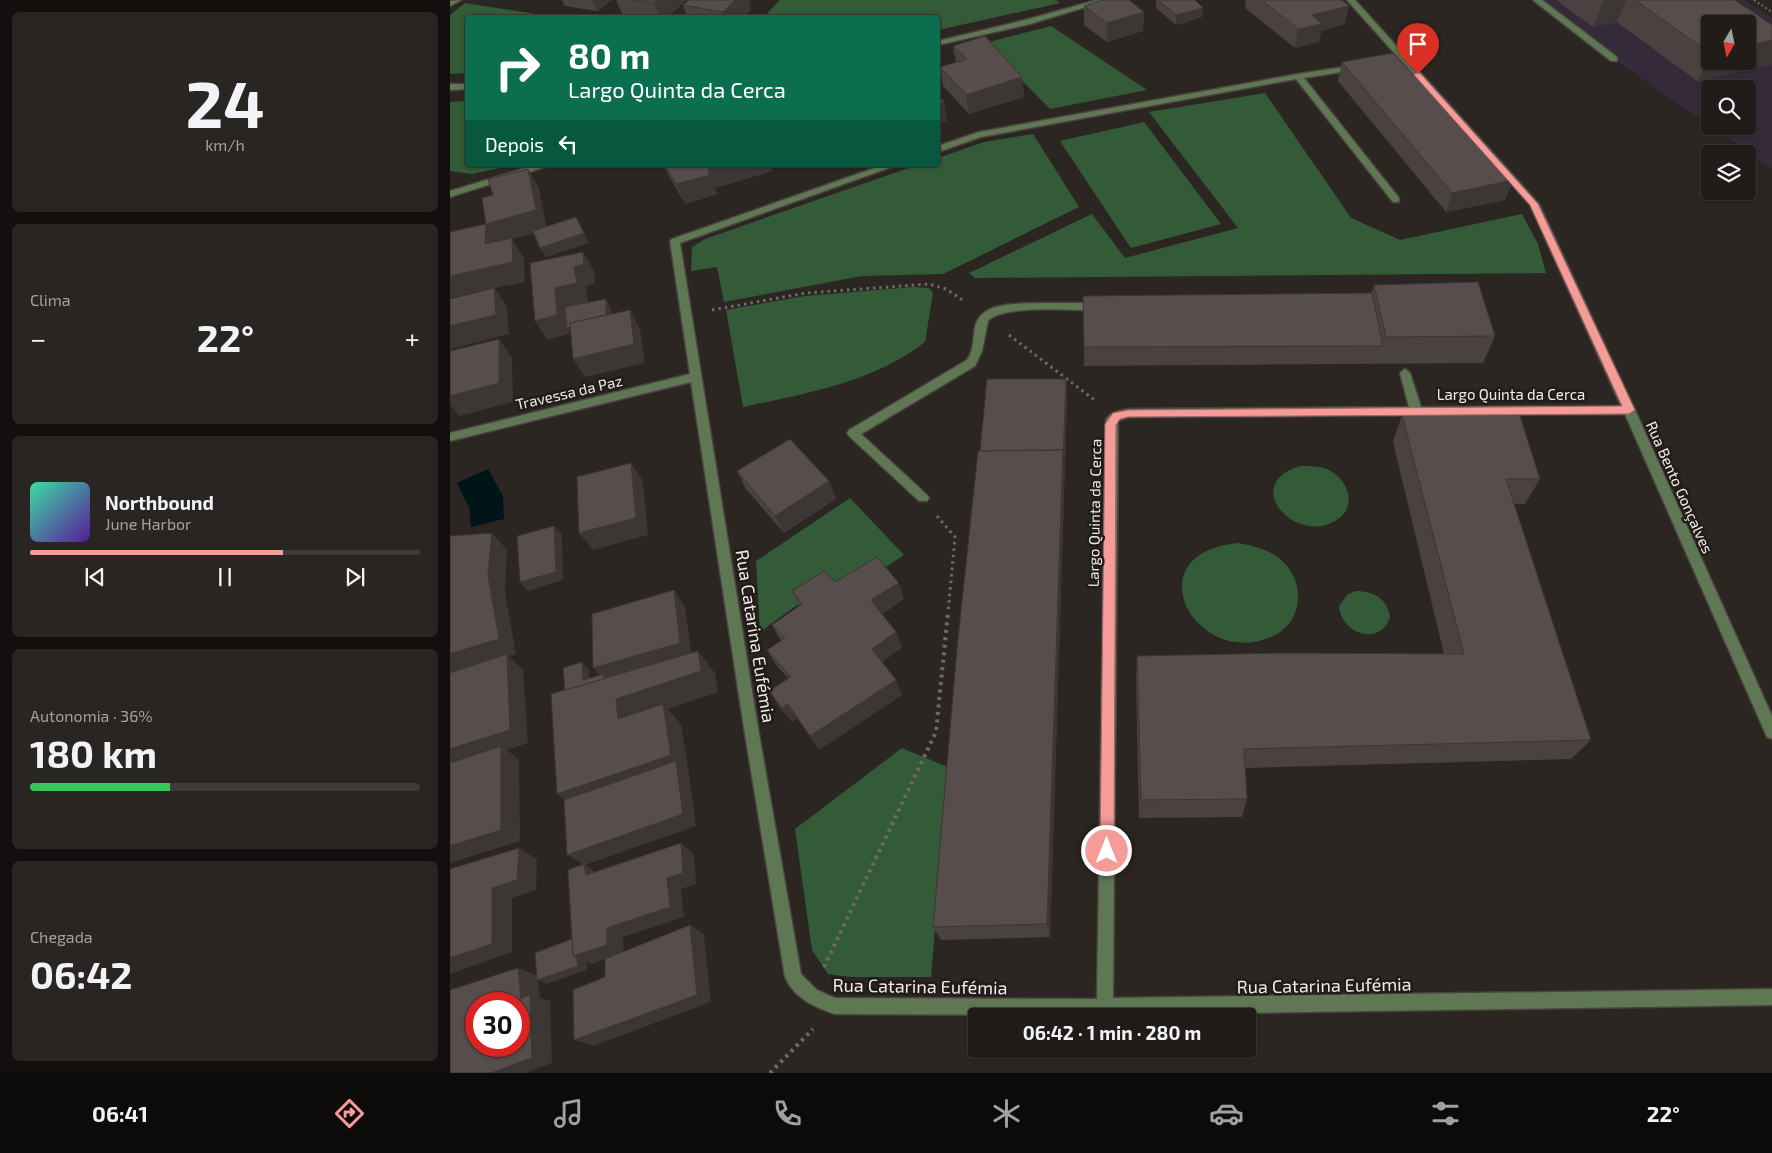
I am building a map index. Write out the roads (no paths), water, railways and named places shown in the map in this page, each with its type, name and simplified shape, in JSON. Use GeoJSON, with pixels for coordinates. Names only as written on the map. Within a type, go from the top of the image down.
{"type":"FeatureCollection","features":[{"type":"Feature","properties":{"kind":"street"},"geometry":{"type":"LineString","coordinates":[[450,4],[457,0]]}},
{"type":"Feature","properties":{"kind":"street"},"geometry":{"type":"LineString","coordinates":[[940,43],[1028,22],[1105,0]]}},
{"type":"Feature","properties":{"kind":"street","name":"Rua Bento Gonçalves"},"geometry":{"type":"LineString","coordinates":[[1351,0],[1400,61],[1534,204],[1629,410],[1772,732]]}},
{"type":"Feature","properties":{"kind":"street"},"geometry":{"type":"LineString","coordinates":[[1537,0],[1614,59]]}},
{"type":"Feature","properties":{"kind":"street"},"geometry":{"type":"LineString","coordinates":[[940,148],[979,135],[1298,76],[1366,66]]}},
{"type":"Feature","properties":{"kind":"street"},"geometry":{"type":"LineString","coordinates":[[1298,76],[1396,200]]}},
{"type":"Feature","properties":{"kind":"street"},"geometry":{"type":"LineString","coordinates":[[450,87],[465,86]]}},
{"type":"Feature","properties":{"kind":"street"},"geometry":{"type":"LineString","coordinates":[[450,194],[539,167]]}},
{"type":"Feature","properties":{"kind":"street","name":"Rua Catarina Eufémia"},"geometry":{"type":"LineString","coordinates":[[886,167],[675,241],[695,377],[793,977],[803,991],[817,1001],[835,1006],[1105,1006],[1772,997]]}},
{"type":"Feature","properties":{"kind":"street"},"geometry":{"type":"LineString","coordinates":[[923,498],[853,433],[971,363],[979,350],[981,323],[985,316],[999,309],[1109,307]]}},
{"type":"Feature","properties":{"kind":"street"},"geometry":{"type":"LineString","coordinates":[[1405,373],[1416,412]]}},
{"type":"Feature","properties":{"kind":"street","name":"Travessa da Paz"},"geometry":{"type":"LineString","coordinates":[[450,436],[695,377]]}},
{"type":"Feature","properties":{"kind":"street","name":"Largo Quinta da Cerca"},"geometry":{"type":"LineString","coordinates":[[1105,1006],[1111,424],[1116,416],[1128,413],[1629,410]]}}]}
